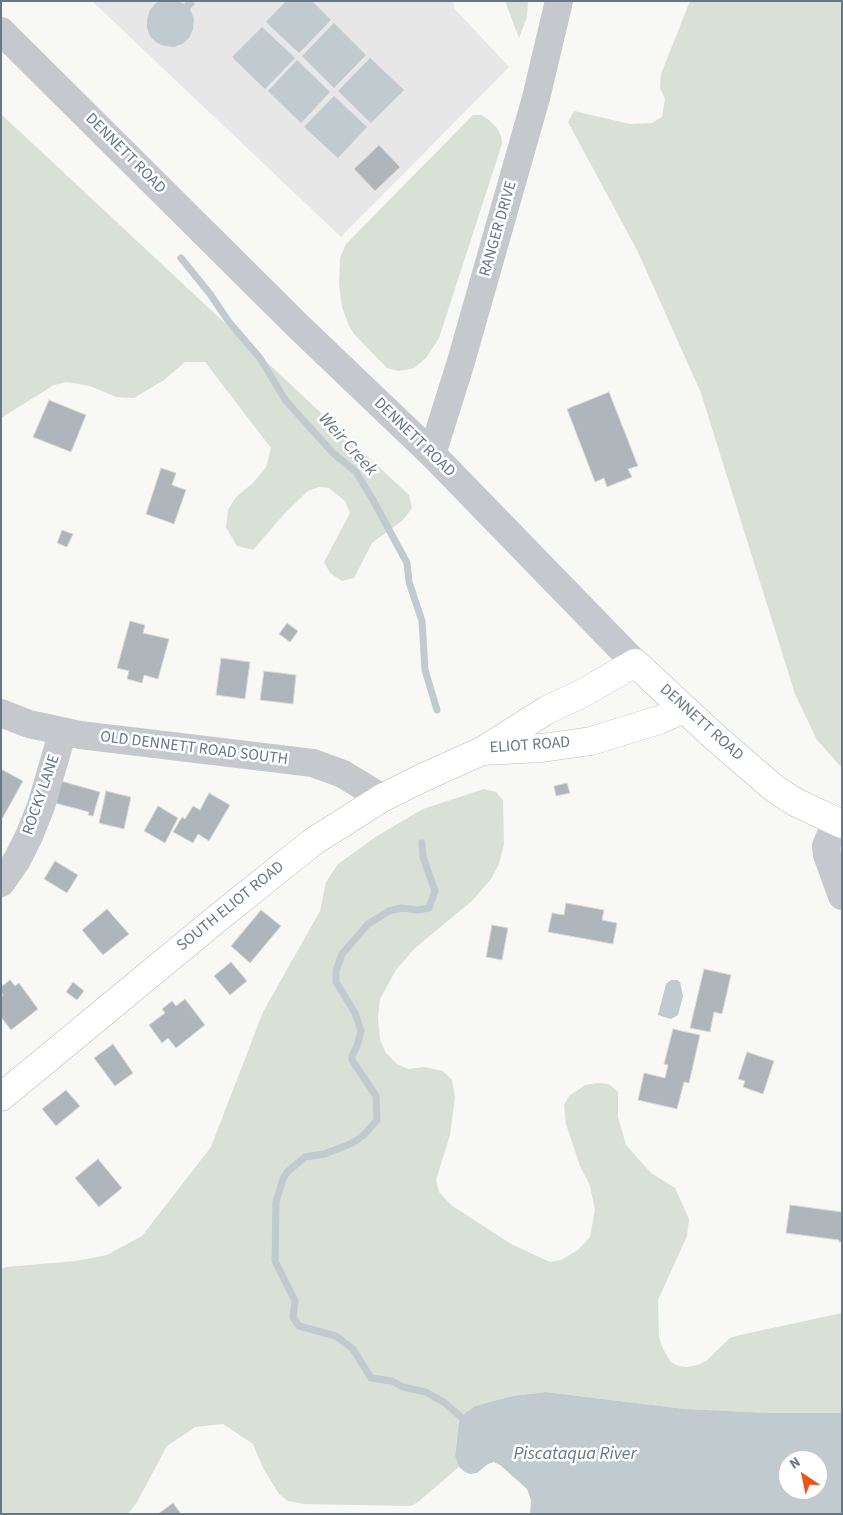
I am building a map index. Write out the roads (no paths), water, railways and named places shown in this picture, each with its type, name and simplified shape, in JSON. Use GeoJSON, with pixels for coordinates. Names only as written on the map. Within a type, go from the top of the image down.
{"type":"FeatureCollection","features":[{"type":"Feature","properties":{"kind":"main road","name":"DENNETT ROAD"},"geometry":{"type":"LineString","coordinates":[[635,663],[775,789],[795,802],[839,823]]}},
{"type":"Feature","properties":{"kind":"main road","name":"ELIOT ROAD"},"geometry":{"type":"LineString","coordinates":[[482,751],[548,710],[583,693],[635,663]]}},
{"type":"Feature","properties":{"kind":"main road","name":"ELIOT ROAD"},"geometry":{"type":"LineString","coordinates":[[482,751],[542,748],[591,741],[659,720],[684,709]]}},
{"type":"Feature","properties":{"kind":"main road","name":"SOUTH ELIOT ROAD"},"geometry":{"type":"LineString","coordinates":[[1,1097],[219,916],[302,851],[382,798],[482,751]]}},
{"type":"Feature","properties":{"kind":"street","name":"RANGER DRIVE"},"geometry":{"type":"LineString","coordinates":[[432,454],[460,365],[536,98],[559,1]]}},
{"type":"Feature","properties":{"kind":"street","name":"DENNETT ROAD"},"geometry":{"type":"LineString","coordinates":[[1,31],[300,328],[432,454],[635,663]]}},
{"type":"Feature","properties":{"kind":"street","name":"OLD DENNETT ROAD SOUTH"},"geometry":{"type":"LineString","coordinates":[[1,714],[29,724],[80,735],[313,763],[343,774],[382,798]]}},
{"type":"Feature","properties":{"kind":"street","name":"ROCKY LANE"},"geometry":{"type":"LineString","coordinates":[[1,883],[17,860],[41,806],[63,730]]}},
{"type":"Feature","properties":{"kind":"street"},"geometry":{"type":"LineString","coordinates":[[839,823],[826,846],[827,855],[842,896]]}},
{"type":"Feature","properties":{"kind":"water"},"geometry":{"type":"Polygon","coordinates":[[[161,1],[178,1],[184,4],[187,1],[192,1],[195,4],[190,9],[194,19],[193,29],[189,38],[182,44],[174,47],[165,46],[157,43],[150,36],[147,28],[147,19],[150,10],[156,3],[161,1]]]}},
{"type":"Feature","properties":{"kind":"water"},"geometry":{"type":"Polygon","coordinates":[[[286,1],[312,1],[331,20],[299,53],[266,22],[286,1]]]}},
{"type":"Feature","properties":{"kind":"water"},"geometry":{"type":"Polygon","coordinates":[[[334,23],[366,55],[334,88],[302,56],[334,23]]]}},
{"type":"Feature","properties":{"kind":"water"},"geometry":{"type":"Polygon","coordinates":[[[262,27],[295,58],[265,89],[232,57],[262,27]]]}},
{"type":"Feature","properties":{"kind":"water"},"geometry":{"type":"Polygon","coordinates":[[[370,58],[404,90],[371,123],[338,91],[370,58]]]}},
{"type":"Feature","properties":{"kind":"water"},"geometry":{"type":"Polygon","coordinates":[[[297,60],[330,92],[301,123],[268,91],[297,60]]]}},
{"type":"Feature","properties":{"kind":"water"},"geometry":{"type":"Polygon","coordinates":[[[334,96],[367,127],[338,158],[304,127],[334,96]]]}},
{"type":"Feature","properties":{"kind":"water"},"geometry":{"type":"Polygon","coordinates":[[[671,980],[680,982],[683,996],[678,1015],[671,1019],[658,1015],[666,984],[671,980]]]}},
{"type":"Feature","properties":{"kind":"water","name":"Piscataqua River"},"geometry":{"type":"Polygon","coordinates":[[[546,1392],[685,1409],[771,1413],[842,1413],[842,1514],[530,1514],[531,1500],[527,1489],[500,1465],[494,1462],[488,1464],[477,1473],[470,1474],[459,1467],[455,1456],[459,1422],[465,1413],[475,1406],[512,1396],[546,1392]]]}},
{"type":"Feature","properties":{"kind":"waterway","name":"Weir Creek"},"geometry":{"type":"LineString","coordinates":[[181,258],[210,294],[229,322],[260,358],[286,401],[333,453],[356,472],[373,500],[407,563],[409,582],[422,621],[425,670],[437,710]]}},
{"type":"Feature","properties":{"kind":"waterway","name":"Weir Creek"},"geometry":{"type":"LineString","coordinates":[[422,843],[423,857],[435,891],[429,908],[418,910],[401,908],[389,911],[368,924],[342,954],[336,971],[336,982],[355,1013],[361,1031],[352,1060],[376,1096],[377,1120],[357,1140],[324,1154],[305,1157],[287,1172],[276,1202],[275,1261],[295,1301],[293,1317],[299,1326],[336,1336],[353,1349],[371,1378],[392,1381],[403,1387],[426,1392],[445,1403],[462,1418]]}}]}
